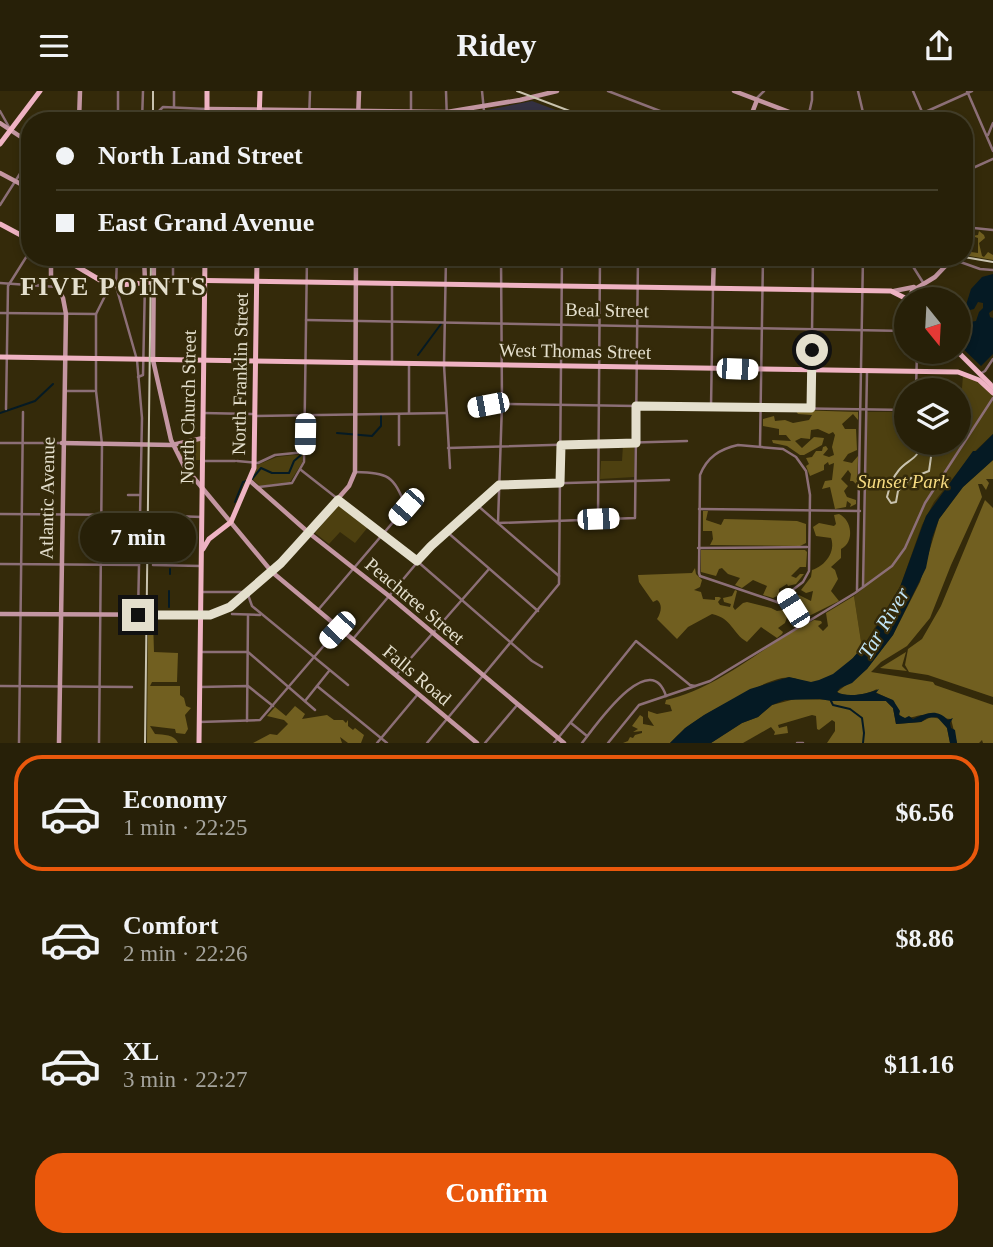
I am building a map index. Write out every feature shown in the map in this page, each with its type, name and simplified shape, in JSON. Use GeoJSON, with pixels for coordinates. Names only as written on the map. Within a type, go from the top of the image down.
{"type":"FeatureCollection","features":[{"type":"Feature","properties":{"kind":"main road"},"geometry":{"type":"LineString","coordinates":[[24,112],[40,91]]}},
{"type":"Feature","properties":{"kind":"main road"},"geometry":{"type":"LineString","coordinates":[[79,112],[80,91]]}},
{"type":"Feature","properties":{"kind":"main road"},"geometry":{"type":"LineString","coordinates":[[207,91],[207,109],[410,112],[447,112],[557,91]]}},
{"type":"Feature","properties":{"kind":"main road"},"geometry":{"type":"LineString","coordinates":[[259,110],[260,91]]}},
{"type":"Feature","properties":{"kind":"main road"},"geometry":{"type":"LineString","coordinates":[[359,91],[359,111]]}},
{"type":"Feature","properties":{"kind":"main road"},"geometry":{"type":"LineString","coordinates":[[734,91],[788,112]]}},
{"type":"Feature","properties":{"kind":"main road"},"geometry":{"type":"LineString","coordinates":[[752,112],[757,100]]}},
{"type":"Feature","properties":{"kind":"main road"},"geometry":{"type":"LineString","coordinates":[[0,144],[21,116]]}},
{"type":"Feature","properties":{"kind":"main road"},"geometry":{"type":"LineString","coordinates":[[0,123],[21,136]]}},
{"type":"Feature","properties":{"kind":"main road"},"geometry":{"type":"LineString","coordinates":[[0,173],[21,184]]}},
{"type":"Feature","properties":{"kind":"main road"},"geometry":{"type":"LineString","coordinates":[[0,224],[21,235]]}},
{"type":"Feature","properties":{"kind":"main road"},"geometry":{"type":"LineString","coordinates":[[51,266],[51,278]]}},
{"type":"Feature","properties":{"kind":"main road"},"geometry":{"type":"LineString","coordinates":[[77,266],[113,286],[173,280],[894,291]]}},
{"type":"Feature","properties":{"kind":"main road"},"geometry":{"type":"LineString","coordinates":[[146,266],[150,281]]}},
{"type":"Feature","properties":{"kind":"main road"},"geometry":{"type":"LineString","coordinates":[[150,281],[152,266]]}},
{"type":"Feature","properties":{"kind":"main road","name":"North Church Street"},"geometry":{"type":"LineString","coordinates":[[199,743],[205,266]]}},
{"type":"Feature","properties":{"kind":"main road","name":"North Franklin Street"},"geometry":{"type":"LineString","coordinates":[[231,522],[254,462],[257,266]]}},
{"type":"Feature","properties":{"kind":"main road"},"geometry":{"type":"LineString","coordinates":[[0,614],[210,615],[226,609],[272,572],[349,487],[355,472],[356,266]]}},
{"type":"Feature","properties":{"kind":"main road"},"geometry":{"type":"LineString","coordinates":[[713,288],[714,266]]}},
{"type":"Feature","properties":{"kind":"main road"},"geometry":{"type":"LineString","coordinates":[[919,287],[945,266]]}},
{"type":"Feature","properties":{"kind":"main road","name":"Atlantic Avenue"},"geometry":{"type":"LineString","coordinates":[[51,278],[63,297],[65,314],[59,743]]}},
{"type":"Feature","properties":{"kind":"main road","name":"Falls Road"},"geometry":{"type":"LineString","coordinates":[[150,281],[146,360],[172,445],[184,467],[272,572],[477,743]]}},
{"type":"Feature","properties":{"kind":"main road"},"geometry":{"type":"LineString","coordinates":[[913,287],[923,285]]}},
{"type":"Feature","properties":{"kind":"main road","name":"West Thomas Street"},"geometry":{"type":"LineString","coordinates":[[4,358],[958,372],[979,380],[993,396]]}},
{"type":"Feature","properties":{"kind":"main road"},"geometry":{"type":"LineString","coordinates":[[958,372],[970,370],[968,364]]}},
{"type":"Feature","properties":{"kind":"main road"},"geometry":{"type":"LineString","coordinates":[[971,364],[993,387]]}},
{"type":"Feature","properties":{"kind":"main road"},"geometry":{"type":"LineString","coordinates":[[62,443],[172,445],[203,438]]}},
{"type":"Feature","properties":{"kind":"main road","name":"Peachtree Street"},"geometry":{"type":"LineString","coordinates":[[249,480],[309,533],[389,596],[517,704],[556,741],[564,743]]}},
{"type":"Feature","properties":{"kind":"main road"},"geometry":{"type":"LineString","coordinates":[[202,519],[204,538],[209,540]]}},
{"type":"Feature","properties":{"kind":"main road"},"geometry":{"type":"LineString","coordinates":[[202,556],[209,540],[231,522]]}},
{"type":"Feature","properties":{"kind":"street"},"geometry":{"type":"LineString","coordinates":[[118,91],[118,112]]}},
{"type":"Feature","properties":{"kind":"street"},"geometry":{"type":"LineString","coordinates":[[142,112],[143,91]]}},
{"type":"Feature","properties":{"kind":"street"},"geometry":{"type":"LineString","coordinates":[[174,91],[174,107]]}},
{"type":"Feature","properties":{"kind":"street"},"geometry":{"type":"LineString","coordinates":[[309,110],[310,91]]}},
{"type":"Feature","properties":{"kind":"street"},"geometry":{"type":"LineString","coordinates":[[410,112],[411,91]]}},
{"type":"Feature","properties":{"kind":"street"},"geometry":{"type":"LineString","coordinates":[[446,91],[447,112]]}},
{"type":"Feature","properties":{"kind":"street"},"geometry":{"type":"LineString","coordinates":[[482,91],[484,112]]}},
{"type":"Feature","properties":{"kind":"street"},"geometry":{"type":"LineString","coordinates":[[534,91],[543,95]]}},
{"type":"Feature","properties":{"kind":"street"},"geometry":{"type":"LineString","coordinates":[[608,91],[663,112]]}},
{"type":"Feature","properties":{"kind":"street"},"geometry":{"type":"LineString","coordinates":[[757,100],[764,91]]}},
{"type":"Feature","properties":{"kind":"street"},"geometry":{"type":"LineString","coordinates":[[810,112],[812,91]]}},
{"type":"Feature","properties":{"kind":"street"},"geometry":{"type":"LineString","coordinates":[[858,91],[863,112]]}},
{"type":"Feature","properties":{"kind":"street"},"geometry":{"type":"LineString","coordinates":[[913,91],[923,112]]}},
{"type":"Feature","properties":{"kind":"street"},"geometry":{"type":"LineString","coordinates":[[925,112],[969,92],[993,151]]}},
{"type":"Feature","properties":{"kind":"street"},"geometry":{"type":"LineString","coordinates":[[160,112],[161,108],[174,107],[207,109]]}},
{"type":"Feature","properties":{"kind":"street"},"geometry":{"type":"LineString","coordinates":[[0,111],[11,129]]}},
{"type":"Feature","properties":{"kind":"street"},"geometry":{"type":"LineString","coordinates":[[988,135],[993,123]]}},
{"type":"Feature","properties":{"kind":"street"},"geometry":{"type":"LineString","coordinates":[[973,168],[993,159]]}},
{"type":"Feature","properties":{"kind":"street"},"geometry":{"type":"LineString","coordinates":[[0,205],[21,171]]}},
{"type":"Feature","properties":{"kind":"street"},"geometry":{"type":"LineString","coordinates":[[973,228],[987,230],[993,228]]}},
{"type":"Feature","properties":{"kind":"street"},"geometry":{"type":"LineString","coordinates":[[6,409],[4,358],[8,287],[21,265]]}},
{"type":"Feature","properties":{"kind":"street"},"geometry":{"type":"LineString","coordinates":[[99,743],[102,444],[96,391],[96,314],[113,286],[116,266]]}},
{"type":"Feature","properties":{"kind":"street"},"geometry":{"type":"LineString","coordinates":[[173,266],[173,280]]}},
{"type":"Feature","properties":{"kind":"street"},"geometry":{"type":"LineString","coordinates":[[258,488],[292,483],[301,470],[305,452],[307,266]]}},
{"type":"Feature","properties":{"kind":"street"},"geometry":{"type":"LineString","coordinates":[[446,266],[444,365],[450,468]]}},
{"type":"Feature","properties":{"kind":"street"},"geometry":{"type":"LineString","coordinates":[[498,523],[502,404],[501,266]]}},
{"type":"Feature","properties":{"kind":"street"},"geometry":{"type":"LineString","coordinates":[[427,743],[556,587],[559,576],[562,266]]}},
{"type":"Feature","properties":{"kind":"street"},"geometry":{"type":"LineString","coordinates":[[598,519],[600,266]]}},
{"type":"Feature","properties":{"kind":"street"},"geometry":{"type":"LineString","coordinates":[[498,523],[635,518],[638,266]]}},
{"type":"Feature","properties":{"kind":"street"},"geometry":{"type":"LineString","coordinates":[[761,446],[763,266]]}},
{"type":"Feature","properties":{"kind":"street"},"geometry":{"type":"LineString","coordinates":[[811,408],[813,266]]}},
{"type":"Feature","properties":{"kind":"street"},"geometry":{"type":"LineString","coordinates":[[857,591],[863,266]]}},
{"type":"Feature","properties":{"kind":"street"},"geometry":{"type":"LineString","coordinates":[[912,266],[923,285]]}},
{"type":"Feature","properties":{"kind":"street"},"geometry":{"type":"LineString","coordinates":[[972,266],[993,270]]}},
{"type":"Feature","properties":{"kind":"street"},"geometry":{"type":"LineString","coordinates":[[38,285],[51,278]]}},
{"type":"Feature","properties":{"kind":"street"},"geometry":{"type":"LineString","coordinates":[[138,377],[143,375],[146,360],[150,281]]}},
{"type":"Feature","properties":{"kind":"street"},"geometry":{"type":"LineString","coordinates":[[0,283],[57,287]]}},
{"type":"Feature","properties":{"kind":"street"},"geometry":{"type":"LineString","coordinates":[[392,283],[392,364]]}},
{"type":"Feature","properties":{"kind":"street"},"geometry":{"type":"LineString","coordinates":[[113,286],[146,360],[138,377],[142,444],[138,615]]}},
{"type":"Feature","properties":{"kind":"street"},"geometry":{"type":"LineString","coordinates":[[711,407],[713,288]]}},
{"type":"Feature","properties":{"kind":"street"},"geometry":{"type":"LineString","coordinates":[[0,313],[96,314]]}},
{"type":"Feature","properties":{"kind":"street","name":"Beal Street"},"geometry":{"type":"LineString","coordinates":[[306,320],[894,331]]}},
{"type":"Feature","properties":{"kind":"street"},"geometry":{"type":"LineString","coordinates":[[980,374],[993,359]]}},
{"type":"Feature","properties":{"kind":"street"},"geometry":{"type":"LineString","coordinates":[[409,364],[409,415]]}},
{"type":"Feature","properties":{"kind":"street"},"geometry":{"type":"LineString","coordinates":[[916,364],[916,378]]}},
{"type":"Feature","properties":{"kind":"street"},"geometry":{"type":"LineString","coordinates":[[863,372],[866,395],[863,587]]}},
{"type":"Feature","properties":{"kind":"street"},"geometry":{"type":"LineString","coordinates":[[63,391],[96,391]]}},
{"type":"Feature","properties":{"kind":"street"},"geometry":{"type":"LineString","coordinates":[[608,743],[639,705],[698,687],[883,573],[900,556],[925,503],[993,396]]}},
{"type":"Feature","properties":{"kind":"street"},"geometry":{"type":"LineString","coordinates":[[472,408],[502,404],[894,410]]}},
{"type":"Feature","properties":{"kind":"street"},"geometry":{"type":"LineString","coordinates":[[19,743],[23,412]]}},
{"type":"Feature","properties":{"kind":"street"},"geometry":{"type":"LineString","coordinates":[[203,413],[305,416],[446,413]]}},
{"type":"Feature","properties":{"kind":"street"},"geometry":{"type":"LineString","coordinates":[[399,415],[399,445]]}},
{"type":"Feature","properties":{"kind":"street"},"geometry":{"type":"LineString","coordinates":[[448,448],[687,441]]}},
{"type":"Feature","properties":{"kind":"street"},"geometry":{"type":"LineString","coordinates":[[0,443],[62,443]]}},
{"type":"Feature","properties":{"kind":"street"},"geometry":{"type":"LineString","coordinates":[[777,602],[806,577],[809,571],[807,471],[791,453],[783,449],[738,445],[721,450],[703,468],[701,475],[698,548],[700,576],[793,608]]}},
{"type":"Feature","properties":{"kind":"street"},"geometry":{"type":"LineString","coordinates":[[203,461],[254,462],[275,455],[305,452]]}},
{"type":"Feature","properties":{"kind":"street"},"geometry":{"type":"LineString","coordinates":[[301,470],[417,561],[542,667]]}},
{"type":"Feature","properties":{"kind":"street"},"geometry":{"type":"LineString","coordinates":[[355,472],[379,473],[390,477],[406,507]]}},
{"type":"Feature","properties":{"kind":"street"},"geometry":{"type":"LineString","coordinates":[[352,639],[417,561],[446,531],[499,485],[669,480]]}},
{"type":"Feature","properties":{"kind":"street"},"geometry":{"type":"LineString","coordinates":[[267,495],[268,489],[275,485]]}},
{"type":"Feature","properties":{"kind":"street"},"geometry":{"type":"LineString","coordinates":[[128,495],[140,495]]}},
{"type":"Feature","properties":{"kind":"street"},"geometry":{"type":"LineString","coordinates":[[318,610],[406,507],[422,501]]}},
{"type":"Feature","properties":{"kind":"street"},"geometry":{"type":"LineString","coordinates":[[477,505],[559,576]]}},
{"type":"Feature","properties":{"kind":"street"},"geometry":{"type":"LineString","coordinates":[[699,509],[864,511]]}},
{"type":"Feature","properties":{"kind":"street"},"geometry":{"type":"LineString","coordinates":[[0,515],[140,515]]}},
{"type":"Feature","properties":{"kind":"street"},"geometry":{"type":"LineString","coordinates":[[173,516],[202,519]]}},
{"type":"Feature","properties":{"kind":"street"},"geometry":{"type":"LineString","coordinates":[[446,531],[538,611]]}},
{"type":"Feature","properties":{"kind":"street"},"geometry":{"type":"LineString","coordinates":[[698,548],[808,547]]}},
{"type":"Feature","properties":{"kind":"street"},"geometry":{"type":"LineString","coordinates":[[0,564],[139,565]]}},
{"type":"Feature","properties":{"kind":"street"},"geometry":{"type":"LineString","coordinates":[[153,565],[201,566]]}},
{"type":"Feature","properties":{"kind":"street"},"geometry":{"type":"LineString","coordinates":[[396,675],[489,569]]}},
{"type":"Feature","properties":{"kind":"street"},"geometry":{"type":"LineString","coordinates":[[201,592],[247,592],[252,606],[348,685]]}},
{"type":"Feature","properties":{"kind":"street"},"geometry":{"type":"LineString","coordinates":[[785,596],[803,623]]}},
{"type":"Feature","properties":{"kind":"street"},"geometry":{"type":"LineString","coordinates":[[232,614],[262,615]]}},
{"type":"Feature","properties":{"kind":"street"},"geometry":{"type":"LineString","coordinates":[[247,722],[248,616]]}},
{"type":"Feature","properties":{"kind":"street"},"geometry":{"type":"LineString","coordinates":[[199,722],[260,720],[339,628]]}},
{"type":"Feature","properties":{"kind":"street"},"geometry":{"type":"LineString","coordinates":[[556,741],[636,641],[690,685],[698,687]]}},
{"type":"Feature","properties":{"kind":"street"},"geometry":{"type":"LineString","coordinates":[[200,652],[248,652],[316,710]]}},
{"type":"Feature","properties":{"kind":"street"},"geometry":{"type":"LineString","coordinates":[[305,701],[330,670]]}},
{"type":"Feature","properties":{"kind":"street"},"geometry":{"type":"LineString","coordinates":[[582,743],[628,688],[650,681],[659,684],[666,696]]}},
{"type":"Feature","properties":{"kind":"street"},"geometry":{"type":"LineString","coordinates":[[317,685],[387,743]]}},
{"type":"Feature","properties":{"kind":"street"},"geometry":{"type":"LineString","coordinates":[[0,686],[132,687]]}},
{"type":"Feature","properties":{"kind":"street"},"geometry":{"type":"LineString","coordinates":[[200,687],[248,686],[273,706]]}},
{"type":"Feature","properties":{"kind":"street"},"geometry":{"type":"LineString","coordinates":[[377,743],[418,694]]}},
{"type":"Feature","properties":{"kind":"street"},"geometry":{"type":"LineString","coordinates":[[485,743],[517,704]]}},
{"type":"Feature","properties":{"kind":"street"},"geometry":{"type":"LineString","coordinates":[[570,723],[587,736]]}},
{"type":"Feature","properties":{"kind":"street"},"geometry":{"type":"LineString","coordinates":[[797,743],[803,743]]}},
{"type":"Feature","properties":{"kind":"shaded area"},"geometry":{"type":"Polygon","coordinates":[[[532,101],[561,112],[487,112],[532,101]]]}},
{"type":"Feature","properties":{"kind":"shaded area"},"geometry":{"type":"Polygon","coordinates":[[[979,231],[985,238],[979,243],[982,256],[988,252],[993,255],[993,260],[973,257],[973,252],[978,253],[978,238],[973,236],[978,235],[979,231]]]}},
{"type":"Feature","properties":{"kind":"shaded area"},"geometry":{"type":"Polygon","coordinates":[[[795,410],[858,412],[858,420],[853,414],[842,424],[845,429],[856,429],[857,450],[848,454],[843,461],[852,463],[858,456],[857,485],[850,481],[851,474],[848,470],[841,479],[848,486],[844,491],[847,497],[856,500],[856,504],[850,507],[851,504],[847,501],[846,507],[835,509],[830,487],[822,489],[825,481],[832,480],[834,463],[829,465],[828,462],[824,465],[824,470],[810,476],[806,466],[809,464],[806,458],[812,457],[816,451],[822,451],[823,447],[828,449],[823,455],[834,455],[833,432],[829,434],[818,429],[811,430],[810,439],[801,438],[795,441],[802,448],[814,437],[824,438],[822,445],[804,455],[787,446],[773,443],[772,440],[791,441],[786,435],[779,435],[779,429],[763,426],[763,419],[774,416],[775,421],[793,423],[809,420],[812,415],[798,414],[795,410]]]}},
{"type":"Feature","properties":{"kind":"shaded area"},"geometry":{"type":"Polygon","coordinates":[[[993,460],[993,479],[986,479],[989,483],[986,490],[982,484],[978,484],[982,497],[930,618],[907,646],[881,662],[871,672],[933,682],[993,705],[993,743],[983,743],[982,740],[979,743],[957,743],[951,719],[929,715],[903,718],[894,701],[875,692],[877,689],[857,695],[837,692],[867,669],[893,635],[920,582],[939,519],[963,487],[993,460]]]}},
{"type":"Feature","properties":{"kind":"shaded area"},"geometry":{"type":"Polygon","coordinates":[[[985,500],[993,508],[993,697],[928,675],[909,672],[905,665],[908,649],[922,639],[941,606],[985,500]]]}},
{"type":"Feature","properties":{"kind":"shaded area"},"geometry":{"type":"Polygon","coordinates":[[[703,511],[708,511],[706,520],[721,525],[724,519],[797,521],[806,524],[806,543],[800,546],[710,545],[713,539],[712,531],[703,531],[703,511]]]}},
{"type":"Feature","properties":{"kind":"shaded area"},"geometry":{"type":"Polygon","coordinates":[[[839,514],[847,521],[850,536],[841,549],[841,558],[831,567],[838,579],[831,591],[839,601],[803,619],[794,606],[793,599],[799,595],[811,601],[813,591],[806,593],[801,590],[811,577],[812,570],[825,562],[832,548],[831,538],[816,536],[813,527],[819,523],[834,526],[834,515],[839,514]]]}},
{"type":"Feature","properties":{"kind":"shaded area"},"geometry":{"type":"Polygon","coordinates":[[[701,550],[805,550],[806,567],[800,567],[791,576],[796,578],[804,574],[796,584],[787,584],[779,589],[779,595],[773,598],[763,595],[767,586],[753,580],[742,588],[735,585],[740,578],[728,574],[722,568],[716,576],[701,572],[701,550]]]}},
{"type":"Feature","properties":{"kind":"shaded area"},"geometry":{"type":"Polygon","coordinates":[[[695,568],[696,574],[702,580],[700,587],[694,590],[701,592],[703,599],[715,600],[715,597],[719,597],[720,605],[730,607],[731,604],[724,602],[723,598],[732,596],[735,590],[735,610],[747,602],[777,611],[790,609],[793,612],[778,628],[782,634],[777,638],[761,627],[747,642],[728,622],[712,614],[688,627],[677,639],[657,619],[660,604],[657,600],[653,602],[639,582],[638,575],[692,573],[695,568]]]}},
{"type":"Feature","properties":{"kind":"shaded area"},"geometry":{"type":"Polygon","coordinates":[[[854,596],[862,648],[831,676],[816,682],[782,678],[768,682],[699,719],[670,743],[623,743],[642,733],[633,732],[638,729],[632,726],[640,715],[643,717],[643,724],[654,726],[648,717],[648,711],[657,714],[672,711],[670,705],[665,704],[666,700],[686,694],[724,676],[814,620],[821,621],[818,626],[823,631],[828,626],[826,613],[854,596]]]}},
{"type":"Feature","properties":{"kind":"shaded area"},"geometry":{"type":"Polygon","coordinates":[[[148,620],[153,620],[154,652],[178,653],[177,682],[152,682],[150,686],[180,686],[180,695],[186,706],[191,708],[185,715],[188,729],[185,734],[176,733],[175,729],[150,726],[155,734],[171,736],[178,743],[147,743],[148,620]]]}},
{"type":"Feature","properties":{"kind":"shaded area"},"geometry":{"type":"Polygon","coordinates":[[[906,652],[902,666],[907,671],[880,668],[906,652]]]}},
{"type":"Feature","properties":{"kind":"shaded area"},"geometry":{"type":"Polygon","coordinates":[[[795,699],[886,701],[893,708],[896,724],[921,722],[931,717],[941,719],[947,728],[950,743],[827,743],[835,731],[835,722],[832,720],[819,730],[816,716],[812,715],[778,725],[779,728],[787,726],[788,733],[774,735],[771,727],[743,743],[711,743],[742,723],[758,717],[772,705],[795,699]]]}},
{"type":"Feature","properties":{"kind":"shaded area"},"geometry":{"type":"Polygon","coordinates":[[[295,706],[305,714],[302,719],[327,715],[346,723],[348,720],[348,726],[364,735],[361,743],[348,743],[340,737],[342,743],[253,743],[270,734],[277,735],[288,724],[284,720],[267,716],[275,707],[286,716],[295,706]]]}},
{"type":"Feature","properties":{"kind":"green space","name":"Sunset Park"},"geometry":{"type":"Polygon","coordinates":[[[971,378],[993,395],[993,434],[973,453],[934,502],[922,525],[900,587],[862,648],[854,596],[864,588],[867,412],[894,412],[894,455],[971,455],[971,378]]]}},
{"type":"Feature","properties":{"kind":"green space"},"geometry":{"type":"Polygon","coordinates":[[[200,440],[201,460],[184,463],[176,446],[200,440]]]}},
{"type":"Feature","properties":{"kind":"green space"},"geometry":{"type":"Polygon","coordinates":[[[623,445],[634,445],[634,477],[600,479],[601,461],[622,461],[623,445]]]}},
{"type":"Feature","properties":{"kind":"green space"},"geometry":{"type":"Polygon","coordinates":[[[303,454],[302,463],[290,482],[260,486],[252,479],[257,465],[277,457],[303,454]]]}},
{"type":"Feature","properties":{"kind":"green space"},"geometry":{"type":"Polygon","coordinates":[[[339,504],[368,527],[355,543],[340,532],[329,544],[315,533],[339,504]]]}},
{"type":"Feature","properties":{"kind":"water"},"geometry":{"type":"Polygon","coordinates":[[[993,274],[993,310],[989,313],[993,318],[993,354],[981,366],[971,356],[971,322],[976,321],[983,303],[978,302],[971,310],[971,289],[982,277],[993,274]]]}},
{"type":"Feature","properties":{"kind":"water","name":"Tar River"},"geometry":{"type":"Polygon","coordinates":[[[993,434],[993,460],[963,487],[939,519],[926,568],[893,635],[867,669],[837,692],[858,695],[879,689],[876,693],[893,700],[900,711],[899,715],[905,718],[909,716],[913,719],[931,713],[940,714],[948,720],[953,718],[950,723],[955,730],[957,743],[950,743],[947,728],[937,717],[921,722],[896,724],[893,708],[886,701],[820,699],[785,700],[772,705],[758,717],[742,723],[711,743],[670,743],[704,715],[750,689],[789,677],[811,682],[819,680],[833,674],[853,658],[871,636],[900,587],[926,516],[973,451],[993,434]]]}},
{"type":"Feature","properties":{"kind":"waterway"},"geometry":{"type":"LineString","coordinates":[[418,355],[441,324]]}},
{"type":"Feature","properties":{"kind":"waterway"},"geometry":{"type":"LineString","coordinates":[[0,413],[35,401],[53,384]]}},
{"type":"Feature","properties":{"kind":"waterway"},"geometry":{"type":"LineString","coordinates":[[337,433],[372,436],[381,426],[381,414]]}},
{"type":"Feature","properties":{"kind":"waterway"},"geometry":{"type":"LineString","coordinates":[[252,479],[261,468],[272,473],[289,473],[294,461],[301,455]]}},
{"type":"Feature","properties":{"kind":"waterway"},"geometry":{"type":"LineString","coordinates":[[235,502],[243,482],[247,481]]}},
{"type":"Feature","properties":{"kind":"waterway"},"geometry":{"type":"LineString","coordinates":[[170,569],[170,574]]}},
{"type":"Feature","properties":{"kind":"waterway"},"geometry":{"type":"LineString","coordinates":[[169,591],[169,607]]}},
{"type":"Feature","properties":{"kind":"waterway"},"geometry":{"type":"LineString","coordinates":[[831,701],[833,705],[850,709],[862,718],[863,743]]}},
{"type":"Feature","properties":{"kind":"tram line"},"geometry":{"type":"LineString","coordinates":[[916,455],[902,466],[893,479],[887,497],[891,503],[896,502],[898,491],[911,478],[929,471],[931,455]]}},
{"type":"Feature","properties":{"kind":"railway"},"geometry":{"type":"LineString","coordinates":[[153,91],[153,112]]}},
{"type":"Feature","properties":{"kind":"railway"},"geometry":{"type":"LineString","coordinates":[[517,91],[572,112]]}},
{"type":"Feature","properties":{"kind":"railway"},"geometry":{"type":"LineString","coordinates":[[973,259],[993,262]]}},
{"type":"Feature","properties":{"kind":"railway"},"geometry":{"type":"LineString","coordinates":[[145,743],[151,266]]}},
{"type":"Feature","properties":{"kind":"district","name":"FIVE POINTS"},"geometry":{"type":"Point","coordinates":[114,286]}},
{"type":"Feature","properties":{"kind":"route"},"geometry":{"type":"LineString","coordinates":[[138,615],[210,615],[230,607],[281,563],[338,500],[417,561],[446,531],[499,485],[560,483],[561,445],[636,443],[636,406],[811,408],[812,350]]}}]}
